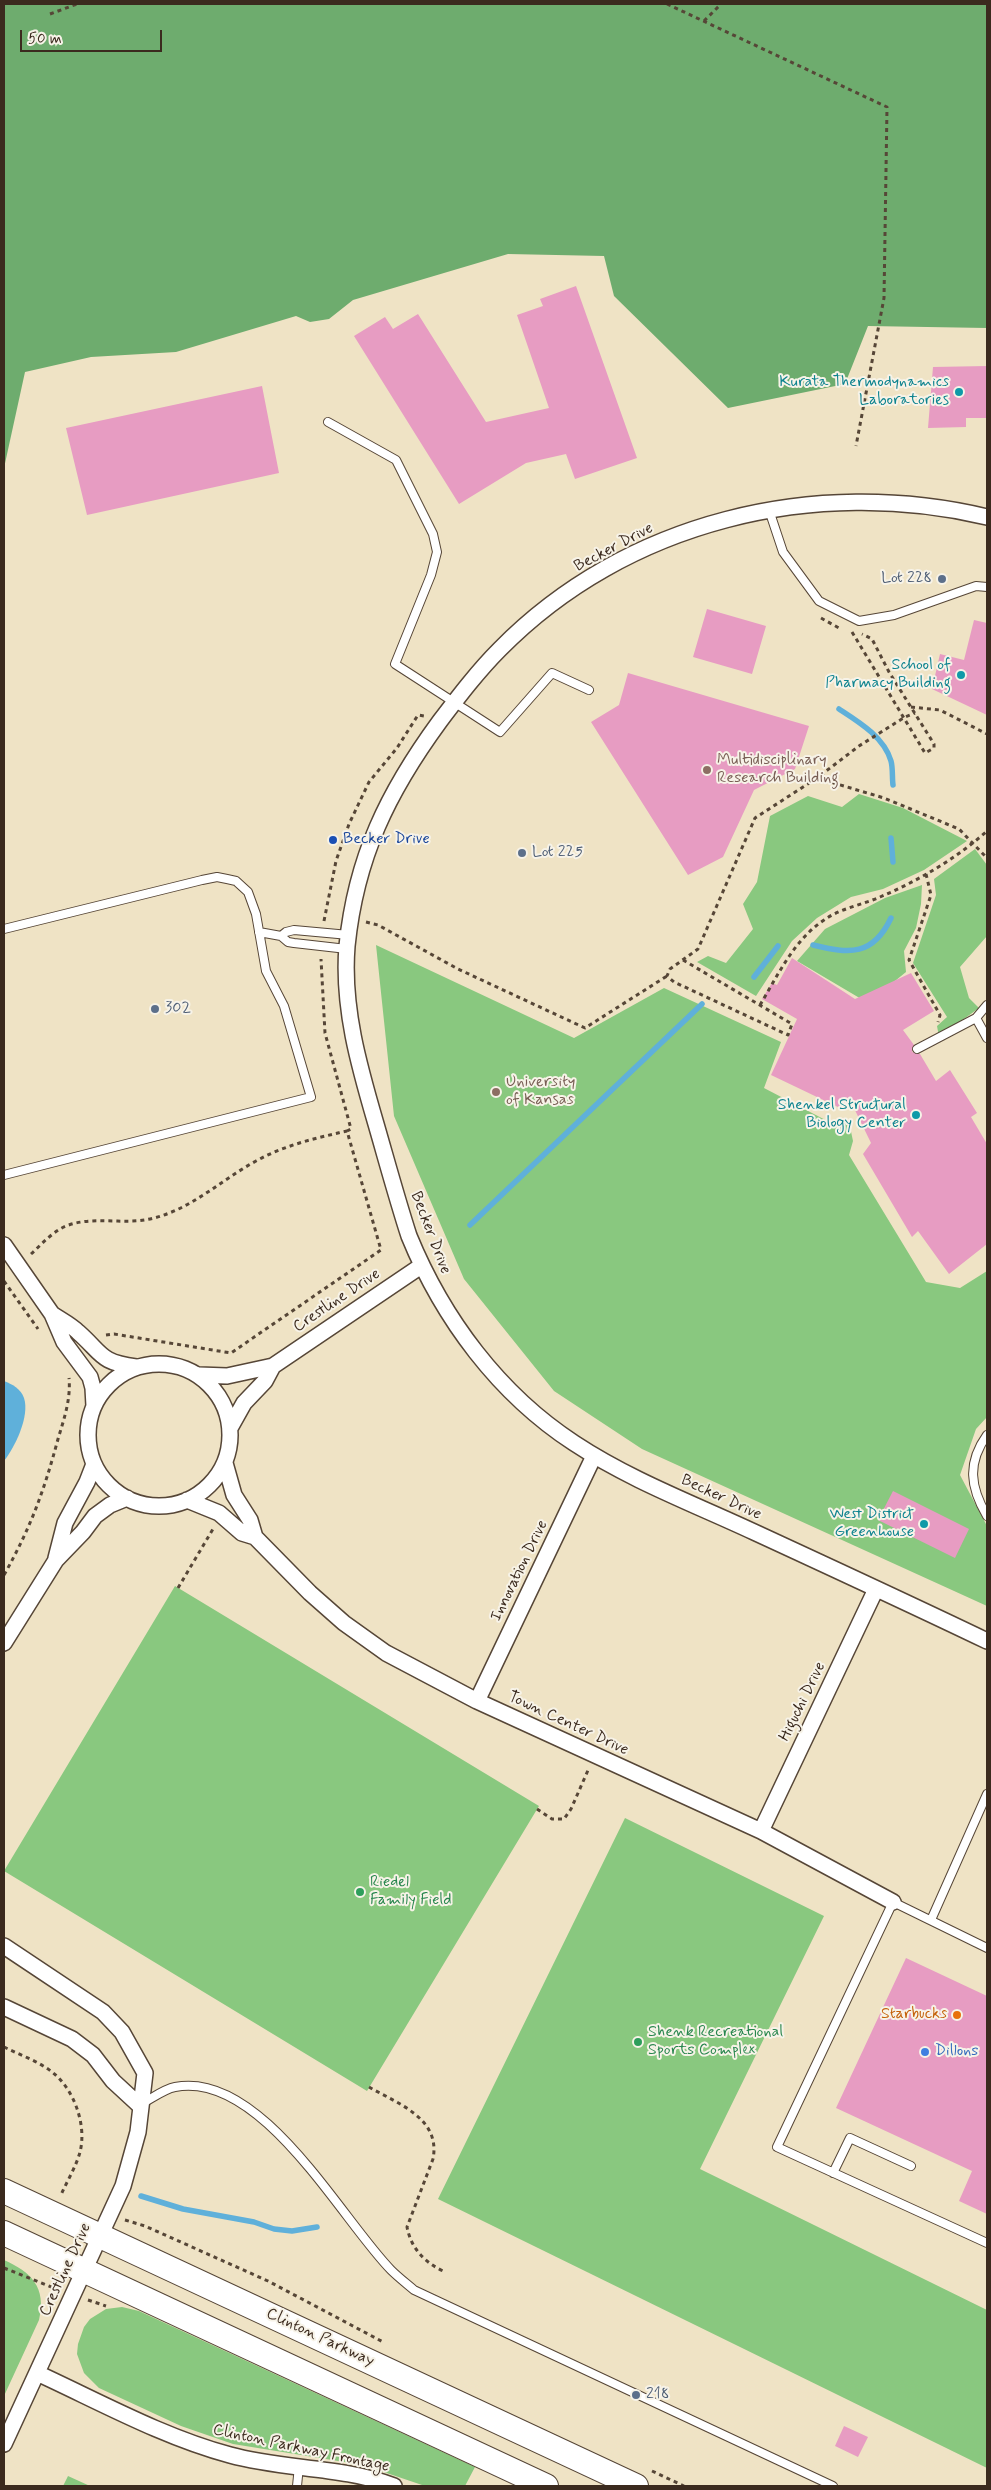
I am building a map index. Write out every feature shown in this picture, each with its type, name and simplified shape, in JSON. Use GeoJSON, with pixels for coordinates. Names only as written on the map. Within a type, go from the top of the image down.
{"type":"FeatureCollection","features":[{"type":"Feature","properties":{"kind":"main road","name":"Clinton Parkway"},"geometry":{"type":"LineString","coordinates":[[4,2191],[642,2478]]}},
{"type":"Feature","properties":{"kind":"main road"},"geometry":{"type":"LineString","coordinates":[[4,2233],[546,2486]]}},
{"type":"Feature","properties":{"kind":"street","name":"Becker Drive"},"geometry":{"type":"LineString","coordinates":[[987,517],[918,504],[877,502],[833,502],[768,509],[684,533],[648,547],[589,579],[561,598],[501,648],[454,702],[404,773],[388,800],[370,838],[353,898],[348,942],[348,1003],[352,1037],[401,1211],[421,1266],[441,1304],[484,1363],[537,1415],[573,1443],[594,1456],[632,1476],[987,1641]]}},
{"type":"Feature","properties":{"kind":"street"},"geometry":{"type":"LineString","coordinates":[[4,1245],[52,1314],[64,1342],[90,1377],[94,1406],[88,1435],[94,1464],[102,1478],[127,1498],[153,1505],[167,1506],[187,1500],[203,1491],[216,1478],[225,1463],[230,1446],[230,1428],[227,1412],[211,1386],[199,1375],[184,1368],[168,1364],[136,1367],[111,1382],[94,1406]]}},
{"type":"Feature","properties":{"kind":"street","name":"Crestline Drive"},"geometry":{"type":"LineString","coordinates":[[199,1375],[227,1376],[273,1366],[421,1266]]}},
{"type":"Feature","properties":{"kind":"street"},"geometry":{"type":"LineString","coordinates":[[52,1314],[77,1330],[102,1358],[110,1362],[136,1367]]}},
{"type":"Feature","properties":{"kind":"street","name":"Crestline Drive"},"geometry":{"type":"LineString","coordinates":[[230,1428],[244,1403],[265,1381],[273,1366]]}},
{"type":"Feature","properties":{"kind":"street","name":"Innovation Drive"},"geometry":{"type":"LineString","coordinates":[[477,1701],[594,1456]]}},
{"type":"Feature","properties":{"kind":"street","name":"Town Center Drive"},"geometry":{"type":"LineString","coordinates":[[225,1463],[234,1495],[250,1520],[255,1537]]}},
{"type":"Feature","properties":{"kind":"street"},"geometry":{"type":"LineString","coordinates":[[56,1560],[65,1523],[87,1482],[94,1464]]}},
{"type":"Feature","properties":{"kind":"street"},"geometry":{"type":"LineString","coordinates":[[4,1643],[56,1560],[83,1532],[95,1516],[110,1505],[127,1498]]}},
{"type":"Feature","properties":{"kind":"street","name":"Town Center Drive"},"geometry":{"type":"LineString","coordinates":[[187,1500],[219,1513],[242,1533],[255,1537],[344,1623],[386,1653],[477,1701],[761,1831],[893,1902]]}},
{"type":"Feature","properties":{"kind":"street","name":"Higuchi Drive"},"geometry":{"type":"LineString","coordinates":[[761,1831],[876,1589]]}},
{"type":"Feature","properties":{"kind":"street","name":"Crestline Drive"},"geometry":{"type":"LineString","coordinates":[[4,1946],[103,2012],[122,2032],[144,2073],[139,2105],[138,2132],[131,2161],[101,2236],[4,2444]]}},
{"type":"Feature","properties":{"kind":"street"},"geometry":{"type":"LineString","coordinates":[[4,2007],[72,2039],[93,2056],[113,2082],[139,2105]]}},
{"type":"Feature","properties":{"kind":"street","name":"Clinton Parkway Frontage"},"geometry":{"type":"LineString","coordinates":[[37,2373],[200,2446],[231,2456],[333,2470],[394,2486]]}},
{"type":"Feature","properties":{"kind":"lane"},"geometry":{"type":"LineString","coordinates":[[328,422],[396,460],[430,526],[436,542],[436,561],[395,664],[500,732],[552,673],[590,690]]}},
{"type":"Feature","properties":{"kind":"lane"},"geometry":{"type":"LineString","coordinates":[[768,509],[783,552],[819,601],[860,621],[894,615],[976,586],[987,587]]}},
{"type":"Feature","properties":{"kind":"lane"},"geometry":{"type":"LineString","coordinates":[[4,929],[217,878],[236,881],[248,892],[259,932],[266,971],[284,1006],[311,1097],[4,1175]]}},
{"type":"Feature","properties":{"kind":"lane"},"geometry":{"type":"LineString","coordinates":[[281,936],[286,932],[294,930],[348,942]]}},
{"type":"Feature","properties":{"kind":"lane"},"geometry":{"type":"LineString","coordinates":[[259,932],[281,936],[288,942],[348,942]]}},
{"type":"Feature","properties":{"kind":"lane"},"geometry":{"type":"LineString","coordinates":[[917,1049],[976,1018],[987,1005]]}},
{"type":"Feature","properties":{"kind":"lane"},"geometry":{"type":"LineString","coordinates":[[976,1018],[987,1038]]}},
{"type":"Feature","properties":{"kind":"lane"},"geometry":{"type":"LineString","coordinates":[[987,1435],[978,1448],[972,1477],[978,1501],[987,1516]]}},
{"type":"Feature","properties":{"kind":"lane"},"geometry":{"type":"LineString","coordinates":[[931,1920],[987,1794]]}},
{"type":"Feature","properties":{"kind":"lane"},"geometry":{"type":"LineString","coordinates":[[987,1948],[893,1902],[777,2147],[987,2243]]}},
{"type":"Feature","properties":{"kind":"lane"},"geometry":{"type":"LineString","coordinates":[[139,2105],[174,2087],[197,2086],[219,2092],[244,2106],[273,2128],[303,2159],[391,2270],[414,2290],[832,2486]]}},
{"type":"Feature","properties":{"kind":"lane"},"geometry":{"type":"LineString","coordinates":[[833,2173],[850,2138],[911,2166]]}},
{"type":"Feature","properties":{"kind":"lane"},"geometry":{"type":"LineString","coordinates":[[297,2486],[299,2466]]}},
{"type":"Feature","properties":{"kind":"path"},"geometry":{"type":"LineString","coordinates":[[50,14],[77,4]]}},
{"type":"Feature","properties":{"kind":"path"},"geometry":{"type":"LineString","coordinates":[[667,4],[887,107],[884,298],[856,446]]}},
{"type":"Feature","properties":{"kind":"path"},"geometry":{"type":"LineString","coordinates":[[704,21],[721,4]]}},
{"type":"Feature","properties":{"kind":"path"},"geometry":{"type":"LineString","coordinates":[[814,614],[842,629]]}},
{"type":"Feature","properties":{"kind":"path"},"geometry":{"type":"LineString","coordinates":[[850,632],[864,634],[872,639],[910,706],[934,744],[934,748],[925,752],[905,717],[850,632]]}},
{"type":"Feature","properties":{"kind":"path"},"geometry":{"type":"LineString","coordinates":[[910,706],[940,710],[987,734]]}},
{"type":"Feature","properties":{"kind":"path"},"geometry":{"type":"LineString","coordinates":[[363,921],[378,925],[458,969],[585,1028],[667,976],[670,968],[698,949],[755,818],[817,778],[888,727],[905,717],[915,714]]}},
{"type":"Feature","properties":{"kind":"path"},"geometry":{"type":"LineString","coordinates":[[817,778],[889,800],[959,829],[974,842],[987,858]]}},
{"type":"Feature","properties":{"kind":"path"},"geometry":{"type":"LineString","coordinates":[[760,1005],[792,951],[823,920],[855,905],[880,897],[926,874],[974,842],[987,831]]}},
{"type":"Feature","properties":{"kind":"path"},"geometry":{"type":"LineString","coordinates":[[926,874],[931,895],[926,916],[908,960],[940,1015],[939,1021],[932,1026],[935,1038]]}},
{"type":"Feature","properties":{"kind":"path"},"geometry":{"type":"LineString","coordinates":[[667,976],[674,982],[788,1035],[792,1024],[683,960]]}},
{"type":"Feature","properties":{"kind":"path"},"geometry":{"type":"LineString","coordinates":[[27,1257],[51,1235],[65,1226],[78,1222],[150,1219],[171,1213],[189,1205],[256,1161],[281,1149],[347,1130]]}},
{"type":"Feature","properties":{"kind":"path"},"geometry":{"type":"LineString","coordinates":[[101,1339],[106,1335],[114,1334],[231,1353],[381,1250]]}},
{"type":"Feature","properties":{"kind":"path"},"geometry":{"type":"LineString","coordinates":[[31,1254],[36,1261]]}},
{"type":"Feature","properties":{"kind":"path"},"geometry":{"type":"LineString","coordinates":[[4,1281],[43,1335]]}},
{"type":"Feature","properties":{"kind":"path"},"geometry":{"type":"LineString","coordinates":[[4,1575],[24,1538],[43,1494],[67,1408],[69,1395],[68,1373]]}},
{"type":"Feature","properties":{"kind":"path"},"geometry":{"type":"LineString","coordinates":[[178,1588],[217,1522]]}},
{"type":"Feature","properties":{"kind":"path"},"geometry":{"type":"LineString","coordinates":[[537,1809],[558,1820],[568,1815],[594,1755]]}},
{"type":"Feature","properties":{"kind":"path"},"geometry":{"type":"LineString","coordinates":[[4,2047],[52,2072],[64,2084],[78,2111],[81,2125],[80,2153],[59,2197]]}},
{"type":"Feature","properties":{"kind":"path"},"geometry":{"type":"LineString","coordinates":[[369,2087],[419,2117],[432,2132],[435,2150],[434,2159],[408,2219],[407,2227],[414,2247],[424,2259],[443,2271]]}},
{"type":"Feature","properties":{"kind":"path"},"geometry":{"type":"LineString","coordinates":[[144,2226],[268,2281],[389,2346]]}},
{"type":"Feature","properties":{"kind":"path"},"geometry":{"type":"LineString","coordinates":[[4,2268],[32,2281]]}},
{"type":"Feature","properties":{"kind":"path"},"geometry":{"type":"LineString","coordinates":[[642,2478],[684,2486]]}},
{"type":"Feature","properties":{"kind":"green space"},"geometry":{"type":"Polygon","coordinates":[[[4,4],[987,4],[987,328],[868,326],[845,384],[728,408],[614,296],[604,256],[508,254],[353,300],[329,319],[310,322],[296,316],[176,352],[91,357],[25,372],[4,468],[4,4]]]}},
{"type":"Feature","properties":{"kind":"green space"},"geometry":{"type":"Polygon","coordinates":[[[859,794],[903,808],[967,841],[924,870],[883,889],[851,897],[817,918],[792,941],[756,996],[697,962],[708,956],[726,963],[753,929],[743,904],[757,882],[770,816],[808,796],[842,807],[859,794]]]}},
{"type":"Feature","properties":{"kind":"green space"},"geometry":{"type":"Polygon","coordinates":[[[975,849],[987,865],[987,936],[960,967],[969,998],[979,1008],[939,1037],[937,1026],[947,1017],[913,963],[936,895],[934,879],[975,849]]]}},
{"type":"Feature","properties":{"kind":"green space"},"geometry":{"type":"Polygon","coordinates":[[[922,885],[921,904],[916,928],[904,951],[906,972],[868,1003],[797,961],[825,929],[885,898],[922,885]]]}},
{"type":"Feature","properties":{"kind":"green space"},"geometry":{"type":"Polygon","coordinates":[[[376,945],[574,1038],[664,988],[781,1042],[764,1088],[835,1125],[849,1122],[853,1141],[849,1155],[926,1282],[960,1288],[987,1271],[987,1417],[976,1429],[960,1475],[987,1526],[987,1606],[642,1449],[554,1391],[464,1279],[394,1116],[376,945]]]}},
{"type":"Feature","properties":{"kind":"green space"},"geometry":{"type":"Polygon","coordinates":[[[175,1586],[539,1806],[367,2091],[4,1871],[175,1586]]]}},
{"type":"Feature","properties":{"kind":"green space","name":"Shenk Recreational Sports Complex"},"geometry":{"type":"Polygon","coordinates":[[[625,1818],[824,1916],[700,2169],[987,2310],[987,2468],[438,2199],[625,1818]]]}},
{"type":"Feature","properties":{"kind":"green space"},"geometry":{"type":"Polygon","coordinates":[[[4,2260],[22,2270],[35,2282],[41,2298],[41,2308],[39,2320],[4,2396],[4,2260]]]}},
{"type":"Feature","properties":{"kind":"green space"},"geometry":{"type":"Polygon","coordinates":[[[122,2307],[139,2311],[475,2467],[465,2486],[425,2486],[363,2465],[233,2444],[181,2426],[99,2388],[84,2373],[77,2354],[78,2344],[84,2327],[90,2319],[106,2309],[122,2307]]]}},
{"type":"Feature","properties":{"kind":"green space"},"geometry":{"type":"Polygon","coordinates":[[[68,2476],[90,2486],[63,2486],[68,2476]]]}},
{"type":"Feature","properties":{"kind":"water"},"geometry":{"type":"Polygon","coordinates":[[[4,1381],[13,1385],[21,1392],[24,1398],[25,1413],[13,1448],[4,1461],[4,1381]]]}},
{"type":"Feature","properties":{"kind":"building"},"geometry":{"type":"Polygon","coordinates":[[[576,286],[637,458],[575,479],[566,454],[526,463],[459,504],[354,336],[385,317],[393,329],[418,314],[486,422],[549,408],[517,315],[543,306],[540,299],[576,286]]]}},
{"type":"Feature","properties":{"kind":"building","name":"Kurata Thermodynamics Laboratories"},"geometry":{"type":"Polygon","coordinates":[[[987,366],[987,418],[966,418],[966,427],[928,428],[933,367],[987,366]]]}},
{"type":"Feature","properties":{"kind":"building"},"geometry":{"type":"Polygon","coordinates":[[[262,386],[279,473],[87,515],[66,428],[262,386]]]}},
{"type":"Feature","properties":{"kind":"building"},"geometry":{"type":"Polygon","coordinates":[[[707,609],[766,626],[752,674],[693,657],[707,609]]]}},
{"type":"Feature","properties":{"kind":"building","name":"School of Pharmacy Building"},"geometry":{"type":"Polygon","coordinates":[[[974,620],[987,623],[987,715],[932,689],[940,654],[964,660],[974,620]]]}},
{"type":"Feature","properties":{"kind":"building","name":"Multidisciplinary Research Building"},"geometry":{"type":"Polygon","coordinates":[[[628,673],[809,726],[795,769],[754,790],[723,857],[688,875],[591,722],[619,705],[628,673]]]}},
{"type":"Feature","properties":{"kind":"building","name":"Shenkel Structural Biology Center"},"geometry":{"type":"Polygon","coordinates":[[[792,958],[855,999],[911,973],[934,1011],[903,1030],[914,1045],[912,1052],[920,1054],[936,1081],[950,1070],[977,1113],[971,1117],[987,1144],[987,1244],[949,1274],[918,1231],[912,1237],[863,1154],[871,1143],[852,1104],[840,1108],[771,1075],[797,1019],[762,999],[772,983],[777,985],[792,958]]]}},
{"type":"Feature","properties":{"kind":"building","name":"West District Greenhouse"},"geometry":{"type":"Polygon","coordinates":[[[893,1491],[969,1529],[955,1558],[878,1520],[893,1491]]]}},
{"type":"Feature","properties":{"kind":"building","name":"Dillons"},"geometry":{"type":"Polygon","coordinates":[[[906,1958],[987,1996],[987,2214],[959,2201],[972,2171],[836,2108],[906,1958]]]}},
{"type":"Feature","properties":{"kind":"building"},"geometry":{"type":"Polygon","coordinates":[[[844,2426],[868,2437],[858,2457],[835,2446],[844,2426]]]}},
{"type":"Feature","properties":{"kind":"waterway"},"geometry":{"type":"LineString","coordinates":[[839,709],[877,737],[888,752],[892,767],[893,785]]}},
{"type":"Feature","properties":{"kind":"waterway"},"geometry":{"type":"LineString","coordinates":[[891,838],[893,862]]}},
{"type":"Feature","properties":{"kind":"waterway"},"geometry":{"type":"LineString","coordinates":[[813,945],[838,950],[859,949],[868,946],[876,940],[891,918]]}},
{"type":"Feature","properties":{"kind":"waterway"},"geometry":{"type":"LineString","coordinates":[[754,977],[778,946]]}},
{"type":"Feature","properties":{"kind":"waterway"},"geometry":{"type":"LineString","coordinates":[[470,1225],[702,1004]]}},
{"type":"Feature","properties":{"kind":"waterway"},"geometry":{"type":"LineString","coordinates":[[141,2196],[183,2209],[254,2222],[274,2229],[292,2231],[317,2227]]}},
{"type":"Feature","properties":{"kind":"place","name":"Kurata Thermodynamics Laboratories"},"geometry":{"type":"Point","coordinates":[959,392]}},
{"type":"Feature","properties":{"kind":"place","name":"Lot 228"},"geometry":{"type":"Point","coordinates":[942,579]}},
{"type":"Feature","properties":{"kind":"place","name":"School of Pharmacy Building"},"geometry":{"type":"Point","coordinates":[961,675]}},
{"type":"Feature","properties":{"kind":"place","name":"Multidisciplinary Research Building"},"geometry":{"type":"Point","coordinates":[707,770]}},
{"type":"Feature","properties":{"kind":"place","name":"Becker Drive"},"geometry":{"type":"Point","coordinates":[333,840]}},
{"type":"Feature","properties":{"kind":"place","name":"Lot 225"},"geometry":{"type":"Point","coordinates":[522,853]}},
{"type":"Feature","properties":{"kind":"place","name":"302"},"geometry":{"type":"Point","coordinates":[155,1009]}},
{"type":"Feature","properties":{"kind":"place","name":"University of Kansas"},"geometry":{"type":"Point","coordinates":[496,1092]}},
{"type":"Feature","properties":{"kind":"place","name":"Shenkel Structural Biology Center"},"geometry":{"type":"Point","coordinates":[916,1115]}},
{"type":"Feature","properties":{"kind":"place","name":"West District Greenhouse"},"geometry":{"type":"Point","coordinates":[924,1524]}},
{"type":"Feature","properties":{"kind":"place","name":"Riedel Family Field"},"geometry":{"type":"Point","coordinates":[360,1892]}},
{"type":"Feature","properties":{"kind":"place","name":"Starbucks"},"geometry":{"type":"Point","coordinates":[957,2015]}},
{"type":"Feature","properties":{"kind":"place","name":"Shenk Recreational Sports Complex"},"geometry":{"type":"Point","coordinates":[638,2042]}},
{"type":"Feature","properties":{"kind":"place","name":"Dillons"},"geometry":{"type":"Point","coordinates":[925,2052]}},
{"type":"Feature","properties":{"kind":"place","name":"218"},"geometry":{"type":"Point","coordinates":[636,2395]}}]}
